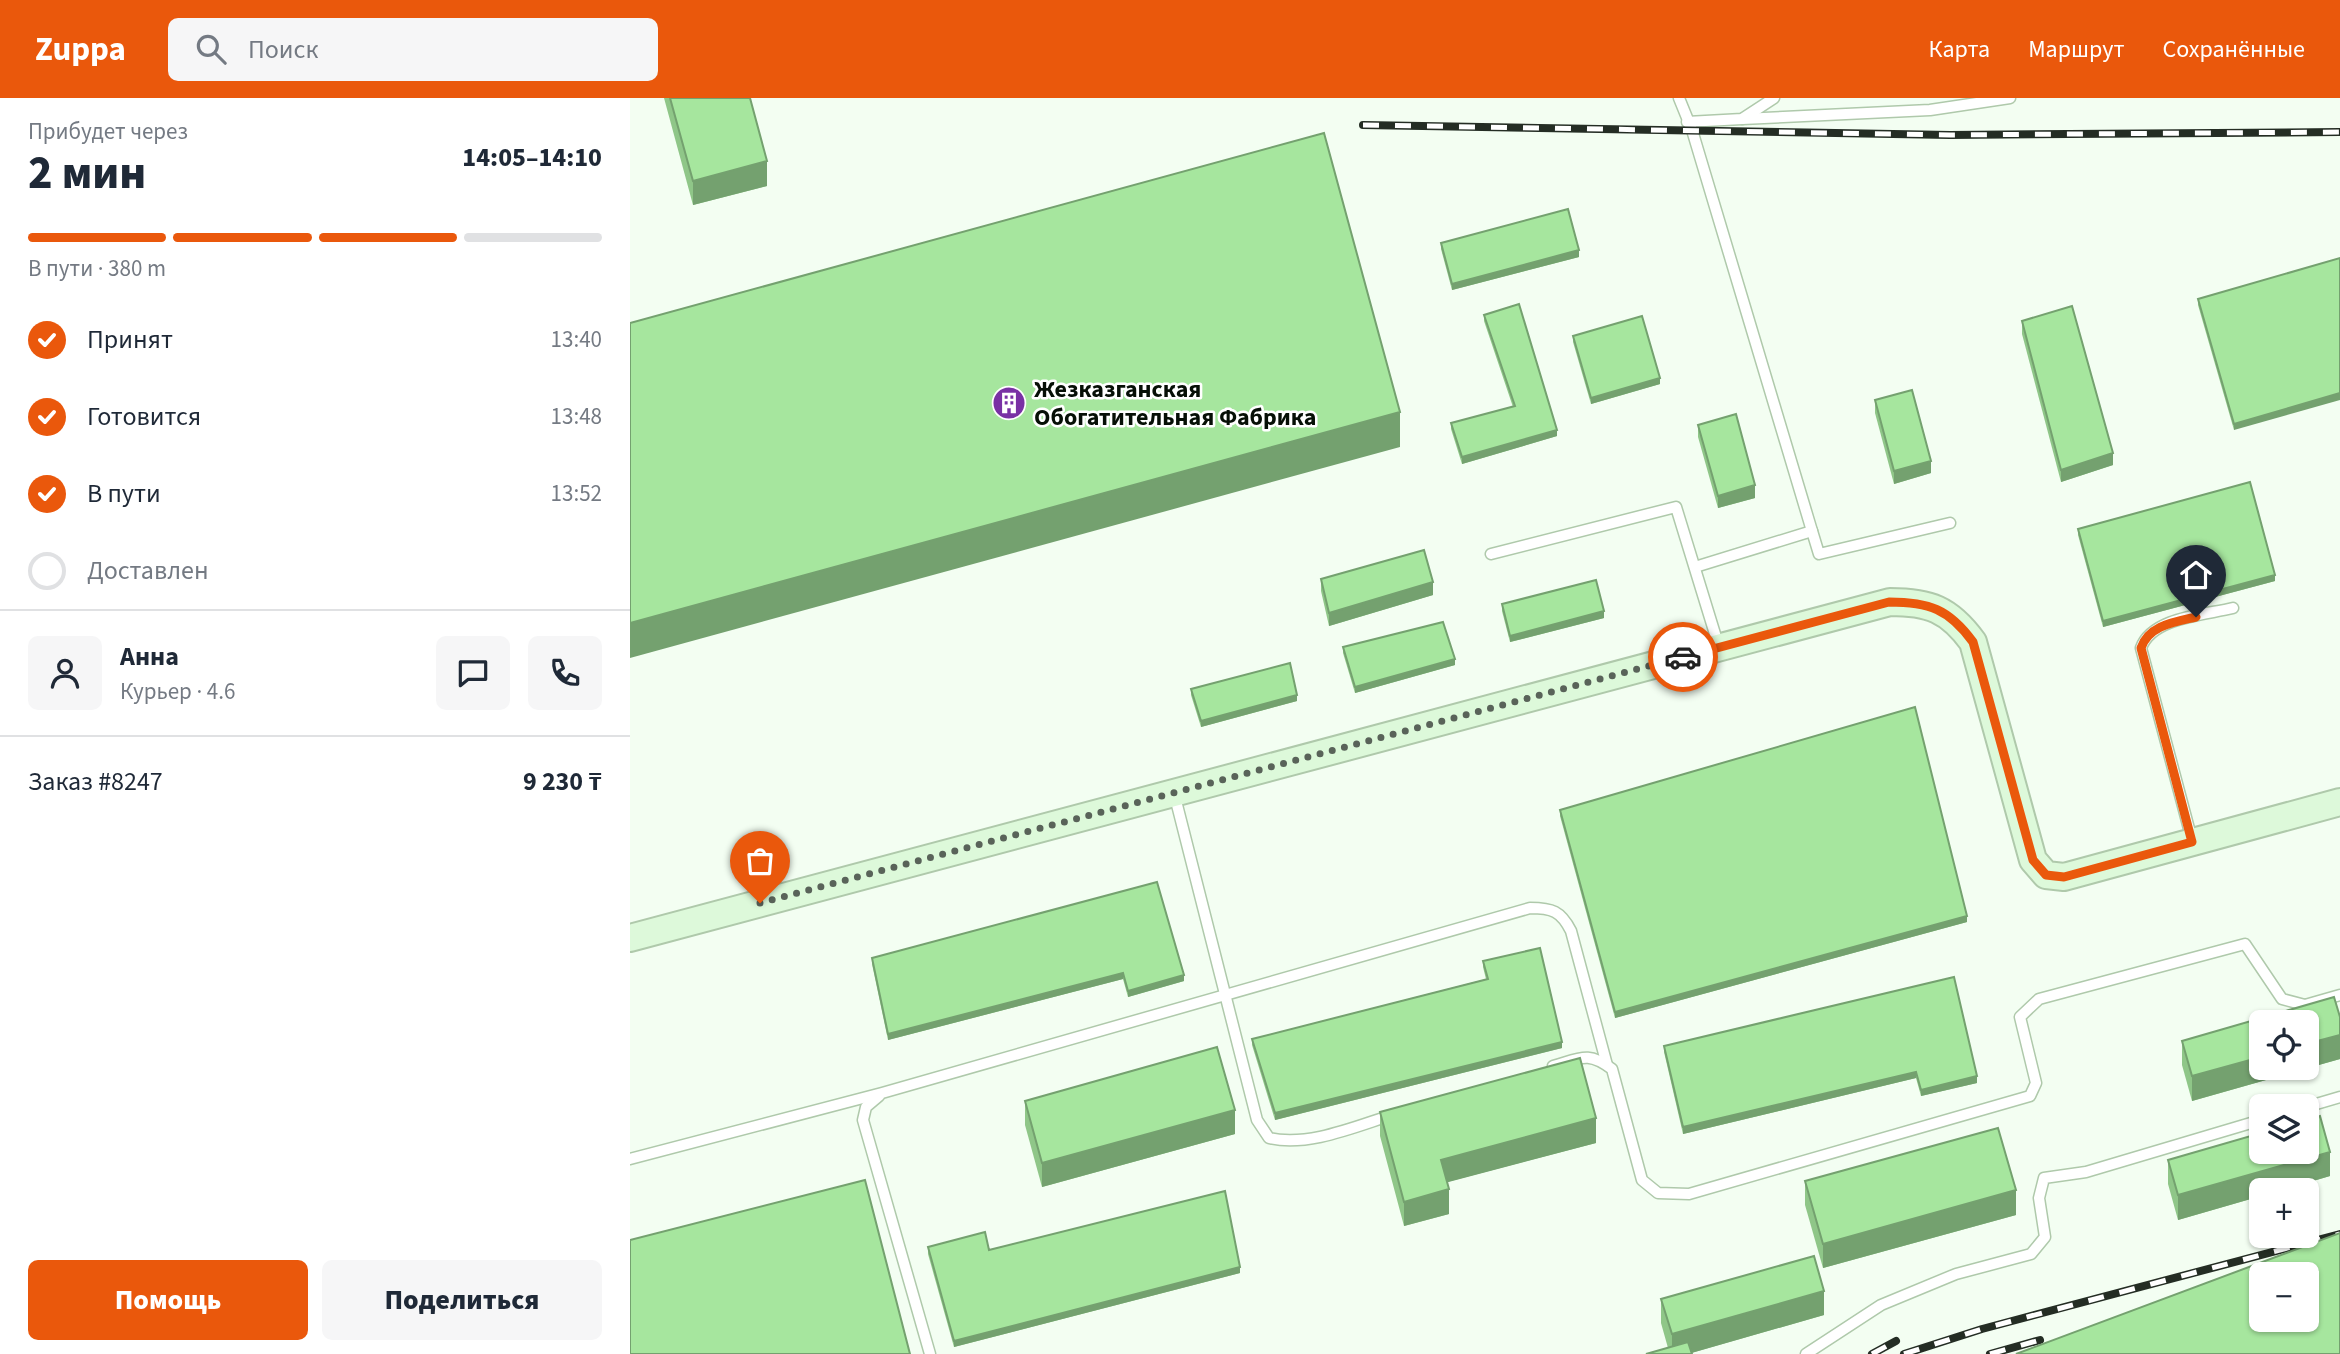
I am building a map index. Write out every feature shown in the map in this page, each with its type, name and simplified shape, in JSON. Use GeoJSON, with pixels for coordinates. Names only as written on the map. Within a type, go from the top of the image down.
{"type":"FeatureCollection","features":[{"type":"Feature","properties":{"kind":"street"},"geometry":{"type":"LineString","coordinates":[[630,937],[1889,602],[1921,602],[1950,616],[1973,642],[2033,860],[2046,875],[2064,877],[2340,802]]}},
{"type":"Feature","properties":{"kind":"lane"},"geometry":{"type":"LineString","coordinates":[[1679,98],[1819,554],[1950,523]]}},
{"type":"Feature","properties":{"kind":"lane"},"geometry":{"type":"LineString","coordinates":[[1742,119],[1773,98]]}},
{"type":"Feature","properties":{"kind":"lane"},"geometry":{"type":"LineString","coordinates":[[1687,122],[1930,110],[2010,98]]}},
{"type":"Feature","properties":{"kind":"lane"},"geometry":{"type":"LineString","coordinates":[[1491,554],[1676,507],[1719,647]]}},
{"type":"Feature","properties":{"kind":"lane"},"geometry":{"type":"LineString","coordinates":[[1695,567],[1812,531]]}},
{"type":"Feature","properties":{"kind":"lane"},"geometry":{"type":"LineString","coordinates":[[2192,842],[2141,648],[2145,637],[2156,629],[2233,608]]}},
{"type":"Feature","properties":{"kind":"lane"},"geometry":{"type":"LineString","coordinates":[[1174,793],[1256,1120],[1269,1138],[1285,1142],[1332,1133],[1397,1114]]}},
{"type":"Feature","properties":{"kind":"lane"},"geometry":{"type":"LineString","coordinates":[[630,1159],[882,1093],[1513,912],[1551,908],[1564,917],[1571,931],[1607,1065]]}},
{"type":"Feature","properties":{"kind":"lane"},"geometry":{"type":"LineString","coordinates":[[1541,1070],[1580,1058],[1598,1058],[1612,1069],[1642,1180],[1658,1192],[1689,1194],[2030,1096],[2036,1083],[2020,1017],[2039,999],[2050,995],[2245,944],[2281,999],[2305,1005],[2340,995]]}},
{"type":"Feature","properties":{"kind":"lane"},"geometry":{"type":"LineString","coordinates":[[882,1093],[866,1107],[863,1120],[930,1354]]}},
{"type":"Feature","properties":{"kind":"lane"},"geometry":{"type":"LineString","coordinates":[[2319,1103],[2340,1097]]}},
{"type":"Feature","properties":{"kind":"lane"},"geometry":{"type":"LineString","coordinates":[[1806,1354],[1881,1305],[1956,1274],[2031,1254],[2045,1237],[2039,1198],[2044,1178],[2086,1172],[2249,1124]]}},
{"type":"Feature","properties":{"kind":"building"},"geometry":{"type":"Polygon","coordinates":[[[670,98],[750,98],[767,161],[693,181],[670,98]]]}},
{"type":"Feature","properties":{"kind":"building","name":"Жезказганская Обогатительная Фабрика"},"geometry":{"type":"Polygon","coordinates":[[[1324,133],[1400,412],[630,623],[630,323],[1324,133]]]}},
{"type":"Feature","properties":{"kind":"building"},"geometry":{"type":"Polygon","coordinates":[[[1568,209],[1579,250],[1452,284],[1441,243],[1568,209]]]}},
{"type":"Feature","properties":{"kind":"building"},"geometry":{"type":"Polygon","coordinates":[[[2340,258],[2340,393],[2234,424],[2198,299],[2340,258]]]}},
{"type":"Feature","properties":{"kind":"building"},"geometry":{"type":"Polygon","coordinates":[[[1519,304],[1557,430],[1462,457],[1451,423],[1515,406],[1484,315],[1519,304]]]}},
{"type":"Feature","properties":{"kind":"building"},"geometry":{"type":"Polygon","coordinates":[[[2072,306],[2113,453],[2061,470],[2022,321],[2072,306]]]}},
{"type":"Feature","properties":{"kind":"building"},"geometry":{"type":"Polygon","coordinates":[[[1642,316],[1660,378],[1591,398],[1573,336],[1642,316]]]}},
{"type":"Feature","properties":{"kind":"building"},"geometry":{"type":"Polygon","coordinates":[[[1912,390],[1931,461],[1894,471],[1875,400],[1912,390]]]}},
{"type":"Feature","properties":{"kind":"building"},"geometry":{"type":"Polygon","coordinates":[[[1736,414],[1755,485],[1718,496],[1698,425],[1736,414]]]}},
{"type":"Feature","properties":{"kind":"building"},"geometry":{"type":"Polygon","coordinates":[[[2250,482],[2275,575],[2103,621],[2078,529],[2250,482]]]}},
{"type":"Feature","properties":{"kind":"building"},"geometry":{"type":"Polygon","coordinates":[[[1424,550],[1433,582],[1329,613],[1321,579],[1424,550]]]}},
{"type":"Feature","properties":{"kind":"building"},"geometry":{"type":"Polygon","coordinates":[[[1596,580],[1604,611],[1510,636],[1502,604],[1596,580]]]}},
{"type":"Feature","properties":{"kind":"building"},"geometry":{"type":"Polygon","coordinates":[[[1443,622],[1455,659],[1355,687],[1343,647],[1443,622]]]}},
{"type":"Feature","properties":{"kind":"building"},"geometry":{"type":"Polygon","coordinates":[[[1290,663],[1297,695],[1201,721],[1191,689],[1290,663]]]}},
{"type":"Feature","properties":{"kind":"building"},"geometry":{"type":"Polygon","coordinates":[[[1915,707],[1967,916],[1615,1012],[1560,810],[1915,707]]]}},
{"type":"Feature","properties":{"kind":"building"},"geometry":{"type":"Polygon","coordinates":[[[1157,882],[1184,975],[1128,991],[1123,973],[888,1034],[872,958],[1157,882]]]}},
{"type":"Feature","properties":{"kind":"building"},"geometry":{"type":"Polygon","coordinates":[[[1540,948],[1562,1042],[1275,1113],[1252,1039],[1488,979],[1483,961],[1540,948]]]}},
{"type":"Feature","properties":{"kind":"building"},"geometry":{"type":"Polygon","coordinates":[[[1954,977],[1977,1076],[1921,1090],[1916,1072],[1683,1127],[1664,1046],[1954,977]]]}},
{"type":"Feature","properties":{"kind":"building"},"geometry":{"type":"Polygon","coordinates":[[[2334,997],[2340,1017],[2340,1035],[2319,1041],[2319,1010],[2289,1010],[2334,997]]]}},
{"type":"Feature","properties":{"kind":"building"},"geometry":{"type":"Polygon","coordinates":[[[2249,1022],[2249,1060],[2192,1076],[2182,1041],[2249,1022]]]}},
{"type":"Feature","properties":{"kind":"building"},"geometry":{"type":"Polygon","coordinates":[[[1217,1047],[1235,1110],[1042,1163],[1025,1101],[1217,1047]]]}},
{"type":"Feature","properties":{"kind":"building"},"geometry":{"type":"Polygon","coordinates":[[[1580,1058],[1596,1118],[1441,1160],[1449,1189],[1404,1202],[1380,1112],[1580,1058]]]}},
{"type":"Feature","properties":{"kind":"building"},"geometry":{"type":"Polygon","coordinates":[[[2319,1116],[2330,1152],[2319,1155],[2319,1116]]]}},
{"type":"Feature","properties":{"kind":"building"},"geometry":{"type":"Polygon","coordinates":[[[1998,1128],[2016,1190],[1823,1244],[1805,1181],[1998,1128]]]}},
{"type":"Feature","properties":{"kind":"building"},"geometry":{"type":"Polygon","coordinates":[[[2249,1136],[2249,1164],[2288,1164],[2178,1195],[2168,1160],[2249,1136]]]}},
{"type":"Feature","properties":{"kind":"building"},"geometry":{"type":"Polygon","coordinates":[[[865,1180],[910,1354],[630,1354],[630,1240],[865,1180]]]}},
{"type":"Feature","properties":{"kind":"building"},"geometry":{"type":"Polygon","coordinates":[[[1225,1191],[1240,1267],[954,1341],[928,1247],[985,1232],[989,1250],[1225,1191]]]}},
{"type":"Feature","properties":{"kind":"building"},"geometry":{"type":"Polygon","coordinates":[[[2340,1233],[2340,1354],[2016,1354],[2249,1267],[2249,1332],[2319,1332],[2319,1262],[2262,1262],[2300,1248],[2319,1248],[2319,1241],[2340,1233]]]}},
{"type":"Feature","properties":{"kind":"building"},"geometry":{"type":"Polygon","coordinates":[[[1814,1256],[1824,1291],[1672,1334],[1661,1299],[1814,1256]]]}},
{"type":"Feature","properties":{"kind":"building"},"geometry":{"type":"Polygon","coordinates":[[[1688,1342],[1692,1354],[1646,1354],[1688,1342]]]}},
{"type":"Feature","properties":{"kind":"railway"},"geometry":{"type":"LineString","coordinates":[[1363,125],[1950,135],[2340,132]]}},
{"type":"Feature","properties":{"kind":"railway"},"geometry":{"type":"LineString","coordinates":[[1904,1354],[1982,1329],[2340,1234]]}},
{"type":"Feature","properties":{"kind":"railway"},"geometry":{"type":"LineString","coordinates":[[1990,1354],[2040,1340]]}},
{"type":"Feature","properties":{"kind":"railway"},"geometry":{"type":"LineString","coordinates":[[1872,1354],[1896,1341]]}},
{"type":"Feature","properties":{"kind":"way so far"},"geometry":{"type":"LineString","coordinates":[[760,903],[1683,657]]}},
{"type":"Feature","properties":{"kind":"place","name":"Жезказганская Обогатительная Фабрика"},"geometry":{"type":"Point","coordinates":[1009,403]}},
{"type":"Feature","properties":{"kind":"route"},"geometry":{"type":"LineString","coordinates":[[1683,657],[1889,602],[1921,602],[1950,616],[1973,642],[2033,860],[2046,875],[2064,877],[2192,842],[2141,648],[2145,637],[2156,629],[2196,617]]}}]}
